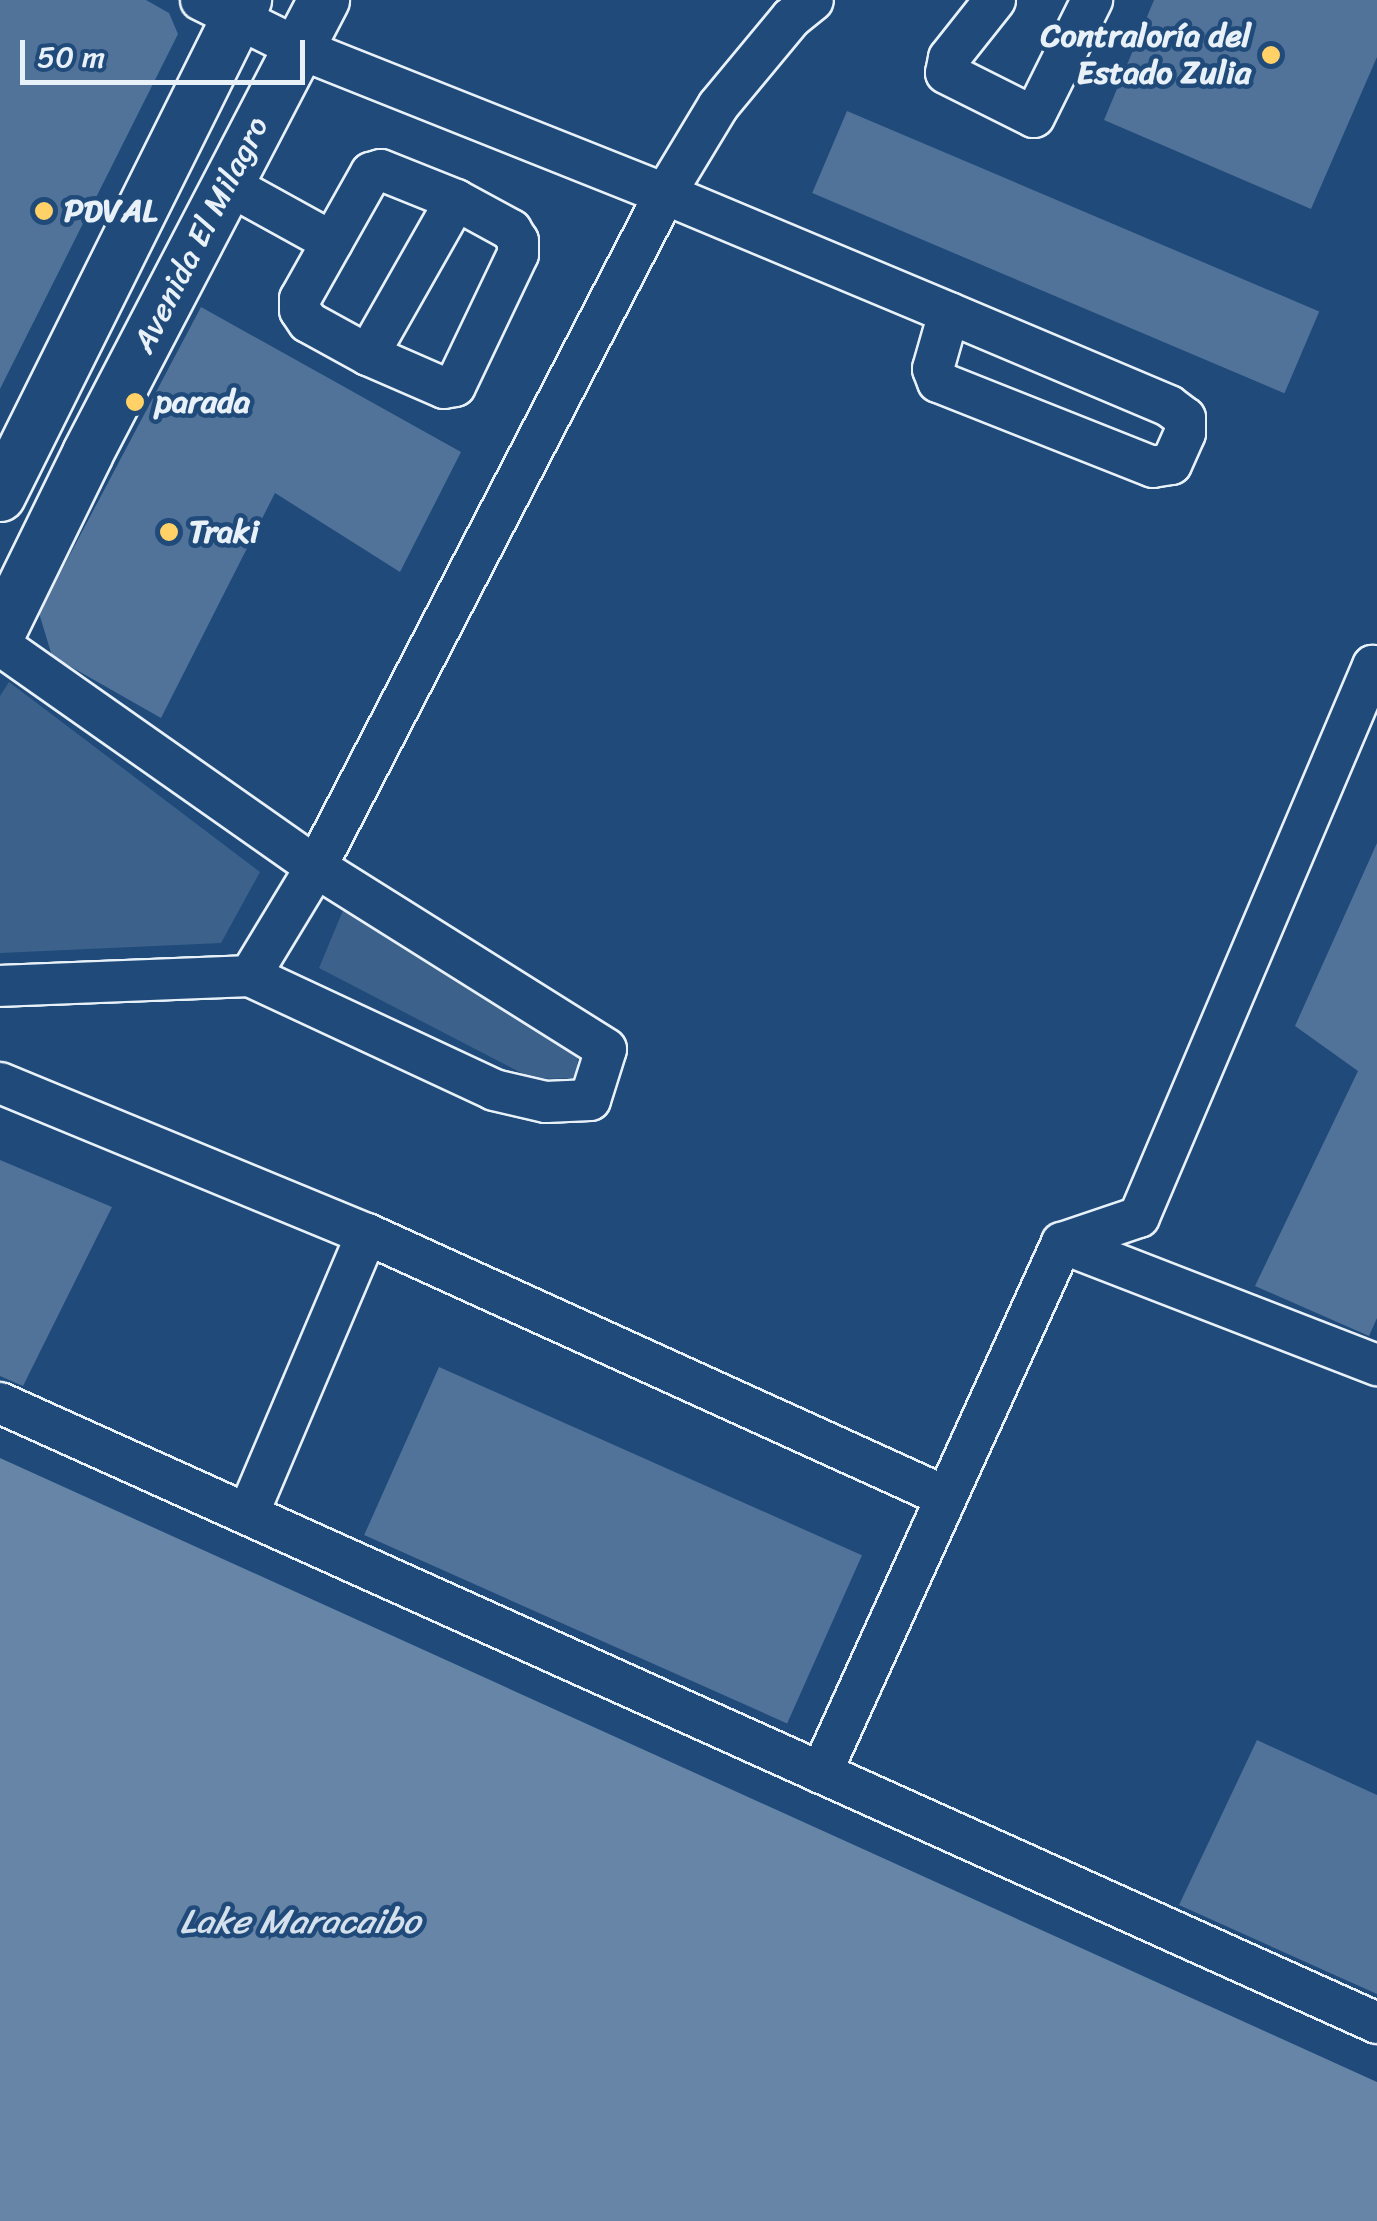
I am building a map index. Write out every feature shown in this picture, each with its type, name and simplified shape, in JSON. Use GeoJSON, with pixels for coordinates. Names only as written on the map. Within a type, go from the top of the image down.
{"type":"FeatureCollection","features":[{"type":"Feature","properties":{"kind":"main road","name":"Avenida El Milagro"},"geometry":{"type":"LineString","coordinates":[[0,634],[324,0]]}},
{"type":"Feature","properties":{"kind":"main road","name":"Avenida El Milagro"},"geometry":{"type":"LineString","coordinates":[[0,496],[228,6]]}},
{"type":"Feature","properties":{"kind":"street"},"geometry":{"type":"LineString","coordinates":[[250,976],[316,866],[666,194],[718,106],[791,18],[813,0]]}},
{"type":"Feature","properties":{"kind":"street"},"geometry":{"type":"LineString","coordinates":[[995,0],[948,58],[946,72],[1034,117],[1092,0]]}},
{"type":"Feature","properties":{"kind":"street"},"geometry":{"type":"LineString","coordinates":[[228,6],[298,48],[666,194],[949,313],[1169,406],[1185,418],[1185,433],[1172,464],[1153,467],[938,382],[933,368],[949,313]]}},
{"type":"Feature","properties":{"kind":"street"},"geometry":{"type":"LineString","coordinates":[[393,172],[511,230],[518,254],[455,386],[444,388],[308,322],[300,310],[300,299],[332,242],[371,173],[393,172]]}},
{"type":"Feature","properties":{"kind":"street"},"geometry":{"type":"LineString","coordinates":[[227,184],[332,242]]}},
{"type":"Feature","properties":{"kind":"street"},"geometry":{"type":"LineString","coordinates":[[368,354],[456,200]]}},
{"type":"Feature","properties":{"kind":"street"},"geometry":{"type":"LineString","coordinates":[[0,645],[316,866],[606,1048],[590,1100],[546,1102],[494,1090],[250,976],[0,986]]}},
{"type":"Feature","properties":{"kind":"street"},"geometry":{"type":"LineString","coordinates":[[821,1773],[1062,1242],[1139,1217],[1376,663]]}},
{"type":"Feature","properties":{"kind":"street"},"geometry":{"type":"LineString","coordinates":[[0,1083],[367,1234],[946,1497]]}},
{"type":"Feature","properties":{"kind":"street"},"geometry":{"type":"LineString","coordinates":[[248,1514],[367,1234]]}},
{"type":"Feature","properties":{"kind":"street"},"geometry":{"type":"LineString","coordinates":[[1062,1242],[1377,1365]]}},
{"type":"Feature","properties":{"kind":"street"},"geometry":{"type":"LineString","coordinates":[[0,1403],[1377,2023]]}},
{"type":"Feature","properties":{"kind":"shaded area"},"geometry":{"type":"Polygon","coordinates":[[[9,682],[260,872],[221,943],[0,953],[0,696],[9,682]]]}},
{"type":"Feature","properties":{"kind":"shaded area"},"geometry":{"type":"Polygon","coordinates":[[[344,908],[578,1050],[577,1078],[533,1079],[319,968],[344,908]]]}},
{"type":"Feature","properties":{"kind":"water","name":"Lake Maracaibo"},"geometry":{"type":"Polygon","coordinates":[[[0,1458],[1377,2082],[1377,2221],[0,2221],[0,1458]]]}},
{"type":"Feature","properties":{"kind":"building","name":"PDVAL"},"geometry":{"type":"Polygon","coordinates":[[[0,0],[146,0],[169,13],[178,34],[0,389],[0,0]]]}},
{"type":"Feature","properties":{"kind":"building"},"geometry":{"type":"Polygon","coordinates":[[[1154,0],[1377,0],[1377,57],[1311,209],[1104,120],[1154,0]]]}},
{"type":"Feature","properties":{"kind":"building"},"geometry":{"type":"Polygon","coordinates":[[[847,111],[1319,311],[1284,393],[812,193],[847,111]]]}},
{"type":"Feature","properties":{"kind":"building","name":"Traki"},"geometry":{"type":"Polygon","coordinates":[[[201,307],[461,452],[400,572],[275,493],[161,718],[52,656],[39,613],[201,307]]]}},
{"type":"Feature","properties":{"kind":"building"},"geometry":{"type":"Polygon","coordinates":[[[1377,843],[1377,1318],[1369,1336],[1255,1286],[1358,1071],[1295,1026],[1377,843]]]}},
{"type":"Feature","properties":{"kind":"building"},"geometry":{"type":"Polygon","coordinates":[[[0,1160],[112,1207],[23,1386],[0,1376],[0,1160]]]}},
{"type":"Feature","properties":{"kind":"building"},"geometry":{"type":"Polygon","coordinates":[[[439,1367],[862,1555],[787,1723],[364,1535],[439,1367]]]}},
{"type":"Feature","properties":{"kind":"building"},"geometry":{"type":"Polygon","coordinates":[[[1257,1740],[1377,1795],[1377,1994],[1179,1905],[1257,1740]]]}},
{"type":"Feature","properties":{"kind":"place","name":"Contraloría del Estado Zulia"},"geometry":{"type":"Point","coordinates":[1271,55]}},
{"type":"Feature","properties":{"kind":"place","name":"PDVAL"},"geometry":{"type":"Point","coordinates":[44,211]}},
{"type":"Feature","properties":{"kind":"place","name":"parada"},"geometry":{"type":"Point","coordinates":[135,402]}},
{"type":"Feature","properties":{"kind":"place","name":"Traki"},"geometry":{"type":"Point","coordinates":[169,532]}}]}
